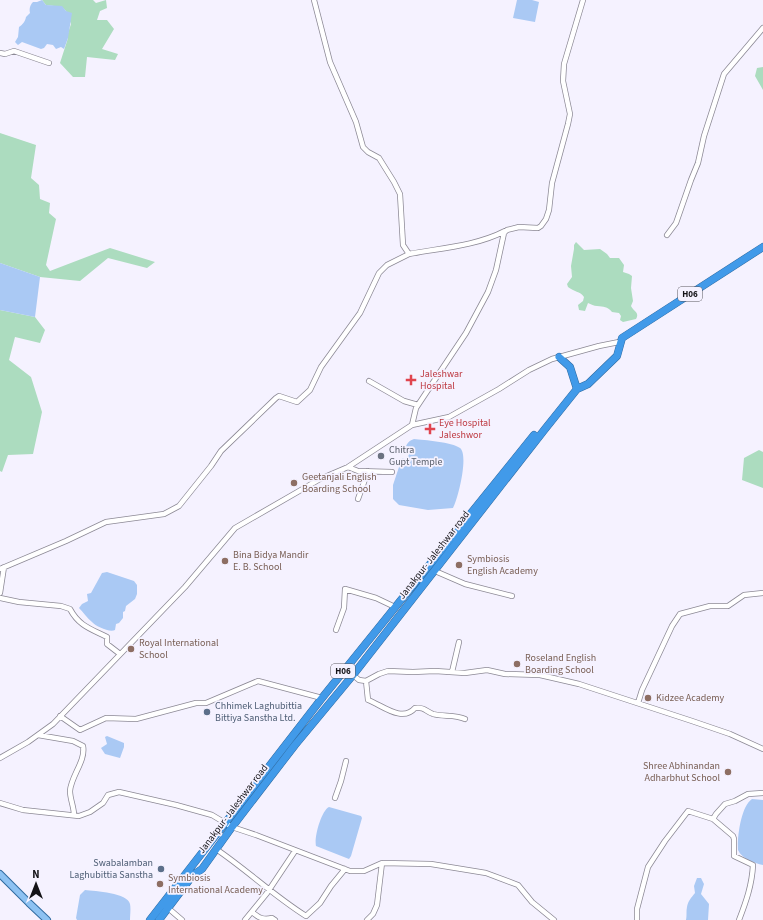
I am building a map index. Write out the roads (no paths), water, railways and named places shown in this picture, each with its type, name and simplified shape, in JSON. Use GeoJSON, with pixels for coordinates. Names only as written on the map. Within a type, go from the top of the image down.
{"type":"FeatureCollection","features":[{"type":"Feature","properties":{"kind":"highway","name":"H06"},"geometry":{"type":"LineString","coordinates":[[699,288],[760,249]]}},
{"type":"Feature","properties":{"kind":"highway","name":"H06"},"geometry":{"type":"LineString","coordinates":[[619,342],[622,338],[760,249]]}},
{"type":"Feature","properties":{"kind":"highway","name":"Janakpur- Jaleshwar road"},"geometry":{"type":"LineString","coordinates":[[159,920],[193,874],[202,869],[295,745],[353,675],[577,389],[588,384],[616,356],[619,342]]}},
{"type":"Feature","properties":{"kind":"highway"},"geometry":{"type":"LineString","coordinates":[[559,358],[570,367],[577,389]]}},
{"type":"Feature","properties":{"kind":"highway","name":"H06"},"geometry":{"type":"LineString","coordinates":[[150,920],[322,698],[395,607],[535,434],[545,429]]}},
{"type":"Feature","properties":{"kind":"main road"},"geometry":{"type":"LineString","coordinates":[[0,874],[47,920]]}},
{"type":"Feature","properties":{"kind":"street"},"geometry":{"type":"LineString","coordinates":[[314,0],[330,62],[356,122],[363,147],[368,152],[379,158],[400,194],[403,245],[409,254]]}},
{"type":"Feature","properties":{"kind":"street"},"geometry":{"type":"LineString","coordinates":[[0,593],[2,568],[106,522],[164,514],[179,506],[221,451],[276,398],[279,396],[297,402],[310,390],[322,367],[360,313],[379,273],[387,265],[409,254],[460,245],[497,235],[507,230],[519,227],[538,228],[541,226],[546,220],[549,210],[552,183],[570,114],[563,81],[564,64],[583,0]]}},
{"type":"Feature","properties":{"kind":"street"},"geometry":{"type":"LineString","coordinates":[[667,235],[676,223],[698,163],[707,124],[724,74],[763,28]]}},
{"type":"Feature","properties":{"kind":"street"},"geometry":{"type":"LineString","coordinates":[[0,53],[5,54],[14,51],[49,63]]}},
{"type":"Feature","properties":{"kind":"street"},"geometry":{"type":"LineString","coordinates":[[412,425],[418,405],[463,339],[488,292],[496,270],[504,233],[507,230]]}},
{"type":"Feature","properties":{"kind":"street"},"geometry":{"type":"LineString","coordinates":[[0,758],[53,724],[185,587],[235,528],[320,479],[348,467],[412,425],[449,417],[499,390],[529,370],[559,358],[598,346],[619,342]]}},
{"type":"Feature","properties":{"kind":"street"},"geometry":{"type":"LineString","coordinates":[[369,381],[404,401],[418,405]]}},
{"type":"Feature","properties":{"kind":"street"},"geometry":{"type":"LineString","coordinates":[[348,467],[358,471],[392,472]]}},
{"type":"Feature","properties":{"kind":"street"},"geometry":{"type":"LineString","coordinates":[[358,499],[368,471]]}},
{"type":"Feature","properties":{"kind":"street"},"geometry":{"type":"LineString","coordinates":[[435,571],[466,584],[512,596]]}},
{"type":"Feature","properties":{"kind":"street"},"geometry":{"type":"LineString","coordinates":[[336,630],[344,608],[345,589],[376,598],[395,607]]}},
{"type":"Feature","properties":{"kind":"street"},"geometry":{"type":"LineString","coordinates":[[638,703],[642,690],[672,626],[680,614],[710,606],[728,606],[744,595],[763,593]]}},
{"type":"Feature","properties":{"kind":"street"},"geometry":{"type":"LineString","coordinates":[[0,598],[19,602],[61,606],[70,609],[75,618],[87,627],[107,637],[107,644],[120,654]]}},
{"type":"Feature","properties":{"kind":"street"},"geometry":{"type":"LineString","coordinates":[[452,672],[459,642]]}},
{"type":"Feature","properties":{"kind":"street"},"geometry":{"type":"LineString","coordinates":[[353,675],[359,680],[366,681],[379,674],[388,672],[435,671],[465,673],[487,670],[505,674],[540,675],[579,684],[638,703],[730,734],[763,749]]}},
{"type":"Feature","properties":{"kind":"street"},"geometry":{"type":"LineString","coordinates":[[60,716],[80,730],[106,718],[136,718],[196,703],[206,703],[258,681],[322,698]]}},
{"type":"Feature","properties":{"kind":"street"},"geometry":{"type":"LineString","coordinates":[[366,681],[368,700],[399,714],[405,715],[411,713],[415,708],[422,708],[433,714],[460,717],[465,719]]}},
{"type":"Feature","properties":{"kind":"street"},"geometry":{"type":"LineString","coordinates":[[38,735],[73,741],[83,746],[84,752],[70,790],[74,815]]}},
{"type":"Feature","properties":{"kind":"street"},"geometry":{"type":"LineString","coordinates":[[335,798],[346,761]]}},
{"type":"Feature","properties":{"kind":"street"},"geometry":{"type":"LineString","coordinates":[[0,803],[23,810],[79,816],[90,812],[103,803],[108,795],[119,792],[212,815],[232,827],[350,871],[364,871],[382,863],[431,864],[486,873],[518,885],[532,902],[554,920]]}},
{"type":"Feature","properties":{"kind":"street"},"geometry":{"type":"LineString","coordinates":[[713,819],[725,804],[735,801],[748,794],[763,793]]}},
{"type":"Feature","properties":{"kind":"street"},"geometry":{"type":"LineString","coordinates":[[637,920],[637,909],[648,867],[665,841],[688,811],[713,819],[733,836],[734,856],[753,865],[752,879],[747,900],[739,920]]}},
{"type":"Feature","properties":{"kind":"street"},"geometry":{"type":"LineString","coordinates":[[216,849],[269,889],[304,918],[320,903],[331,886],[345,869]]}},
{"type":"Feature","properties":{"kind":"street"},"geometry":{"type":"LineString","coordinates":[[245,920],[269,889],[295,851]]}},
{"type":"Feature","properties":{"kind":"street"},"geometry":{"type":"LineString","coordinates":[[367,920],[373,914],[377,905],[382,863]]}},
{"type":"Feature","properties":{"kind":"street"},"geometry":{"type":"LineString","coordinates":[[168,908],[182,920]]}},
{"type":"Feature","properties":{"kind":"street"},"geometry":{"type":"LineString","coordinates":[[252,912],[259,918],[272,918],[275,920]]}},
{"type":"Feature","properties":{"kind":"water"},"geometry":{"type":"Polygon","coordinates":[[[42,0],[46,5],[62,6],[66,11],[72,13],[68,38],[64,49],[61,47],[56,49],[53,45],[47,44],[41,49],[22,42],[18,45],[15,42],[18,37],[19,27],[24,23],[26,17],[30,13],[31,4],[42,0]]]}},
{"type":"Feature","properties":{"kind":"water"},"geometry":{"type":"Polygon","coordinates":[[[517,0],[532,0],[539,2],[535,22],[513,18],[517,0]]]}},
{"type":"Feature","properties":{"kind":"water"},"geometry":{"type":"Polygon","coordinates":[[[0,263],[40,277],[35,317],[0,310],[0,263]]]}},
{"type":"Feature","properties":{"kind":"water"},"geometry":{"type":"Polygon","coordinates":[[[414,439],[451,444],[460,448],[463,459],[462,477],[453,508],[428,510],[399,505],[393,499],[393,485],[402,458],[407,460],[409,454],[404,452],[405,448],[408,442],[414,439]]]}},
{"type":"Feature","properties":{"kind":"water"},"geometry":{"type":"Polygon","coordinates":[[[107,572],[134,581],[137,585],[137,594],[135,599],[126,606],[125,611],[123,612],[123,618],[116,624],[115,630],[113,631],[103,629],[94,624],[79,608],[82,604],[88,601],[87,594],[91,593],[102,573],[107,572]]]}},
{"type":"Feature","properties":{"kind":"water"},"geometry":{"type":"Polygon","coordinates":[[[107,736],[124,743],[120,758],[105,754],[101,748],[107,744],[105,737],[107,736]]]}},
{"type":"Feature","properties":{"kind":"water"},"geometry":{"type":"Polygon","coordinates":[[[752,799],[763,800],[763,865],[745,858],[738,850],[738,838],[742,815],[748,803],[752,799]]]}},
{"type":"Feature","properties":{"kind":"water"},"geometry":{"type":"Polygon","coordinates":[[[329,807],[361,816],[362,818],[349,859],[316,846],[316,837],[321,819],[326,809],[329,807]]]}},
{"type":"Feature","properties":{"kind":"water"},"geometry":{"type":"Polygon","coordinates":[[[697,878],[701,878],[704,884],[701,894],[709,904],[708,920],[686,920],[687,905],[695,893],[694,886],[697,878]]]}},
{"type":"Feature","properties":{"kind":"water"},"geometry":{"type":"Polygon","coordinates":[[[85,890],[110,893],[124,897],[130,904],[130,920],[77,920],[76,918],[80,895],[85,890]]]}},
{"type":"Feature","properties":{"kind":"place","name":"Jaleshwar Hospital"},"geometry":{"type":"Point","coordinates":[411,380]}},
{"type":"Feature","properties":{"kind":"place","name":"Eye Hospital Jaleshwor"},"geometry":{"type":"Point","coordinates":[430,429]}},
{"type":"Feature","properties":{"kind":"place","name":"Chitra Gupt Temple"},"geometry":{"type":"Point","coordinates":[381,456]}},
{"type":"Feature","properties":{"kind":"place","name":"Geetanjali English Boarding School"},"geometry":{"type":"Point","coordinates":[294,483]}},
{"type":"Feature","properties":{"kind":"place","name":"Bina Bidya Mandir E. B. School"},"geometry":{"type":"Point","coordinates":[225,561]}},
{"type":"Feature","properties":{"kind":"place","name":"Symbiosis English Academy"},"geometry":{"type":"Point","coordinates":[459,565]}},
{"type":"Feature","properties":{"kind":"place","name":"Royal International School"},"geometry":{"type":"Point","coordinates":[131,649]}},
{"type":"Feature","properties":{"kind":"place","name":"Roseland English Boarding School"},"geometry":{"type":"Point","coordinates":[517,664]}},
{"type":"Feature","properties":{"kind":"place","name":"Kidzee Academy"},"geometry":{"type":"Point","coordinates":[648,698]}},
{"type":"Feature","properties":{"kind":"place","name":"Chhimek Laghubittia Bittiya Sanstha Ltd."},"geometry":{"type":"Point","coordinates":[207,712]}},
{"type":"Feature","properties":{"kind":"place","name":"Shree Abhinandan Adharbhut School"},"geometry":{"type":"Point","coordinates":[728,772]}},
{"type":"Feature","properties":{"kind":"place","name":"Swabalamban Laghubittia Sanstha"},"geometry":{"type":"Point","coordinates":[161,869]}},
{"type":"Feature","properties":{"kind":"place","name":"Symbiosis International Academy"},"geometry":{"type":"Point","coordinates":[160,884]}}]}
